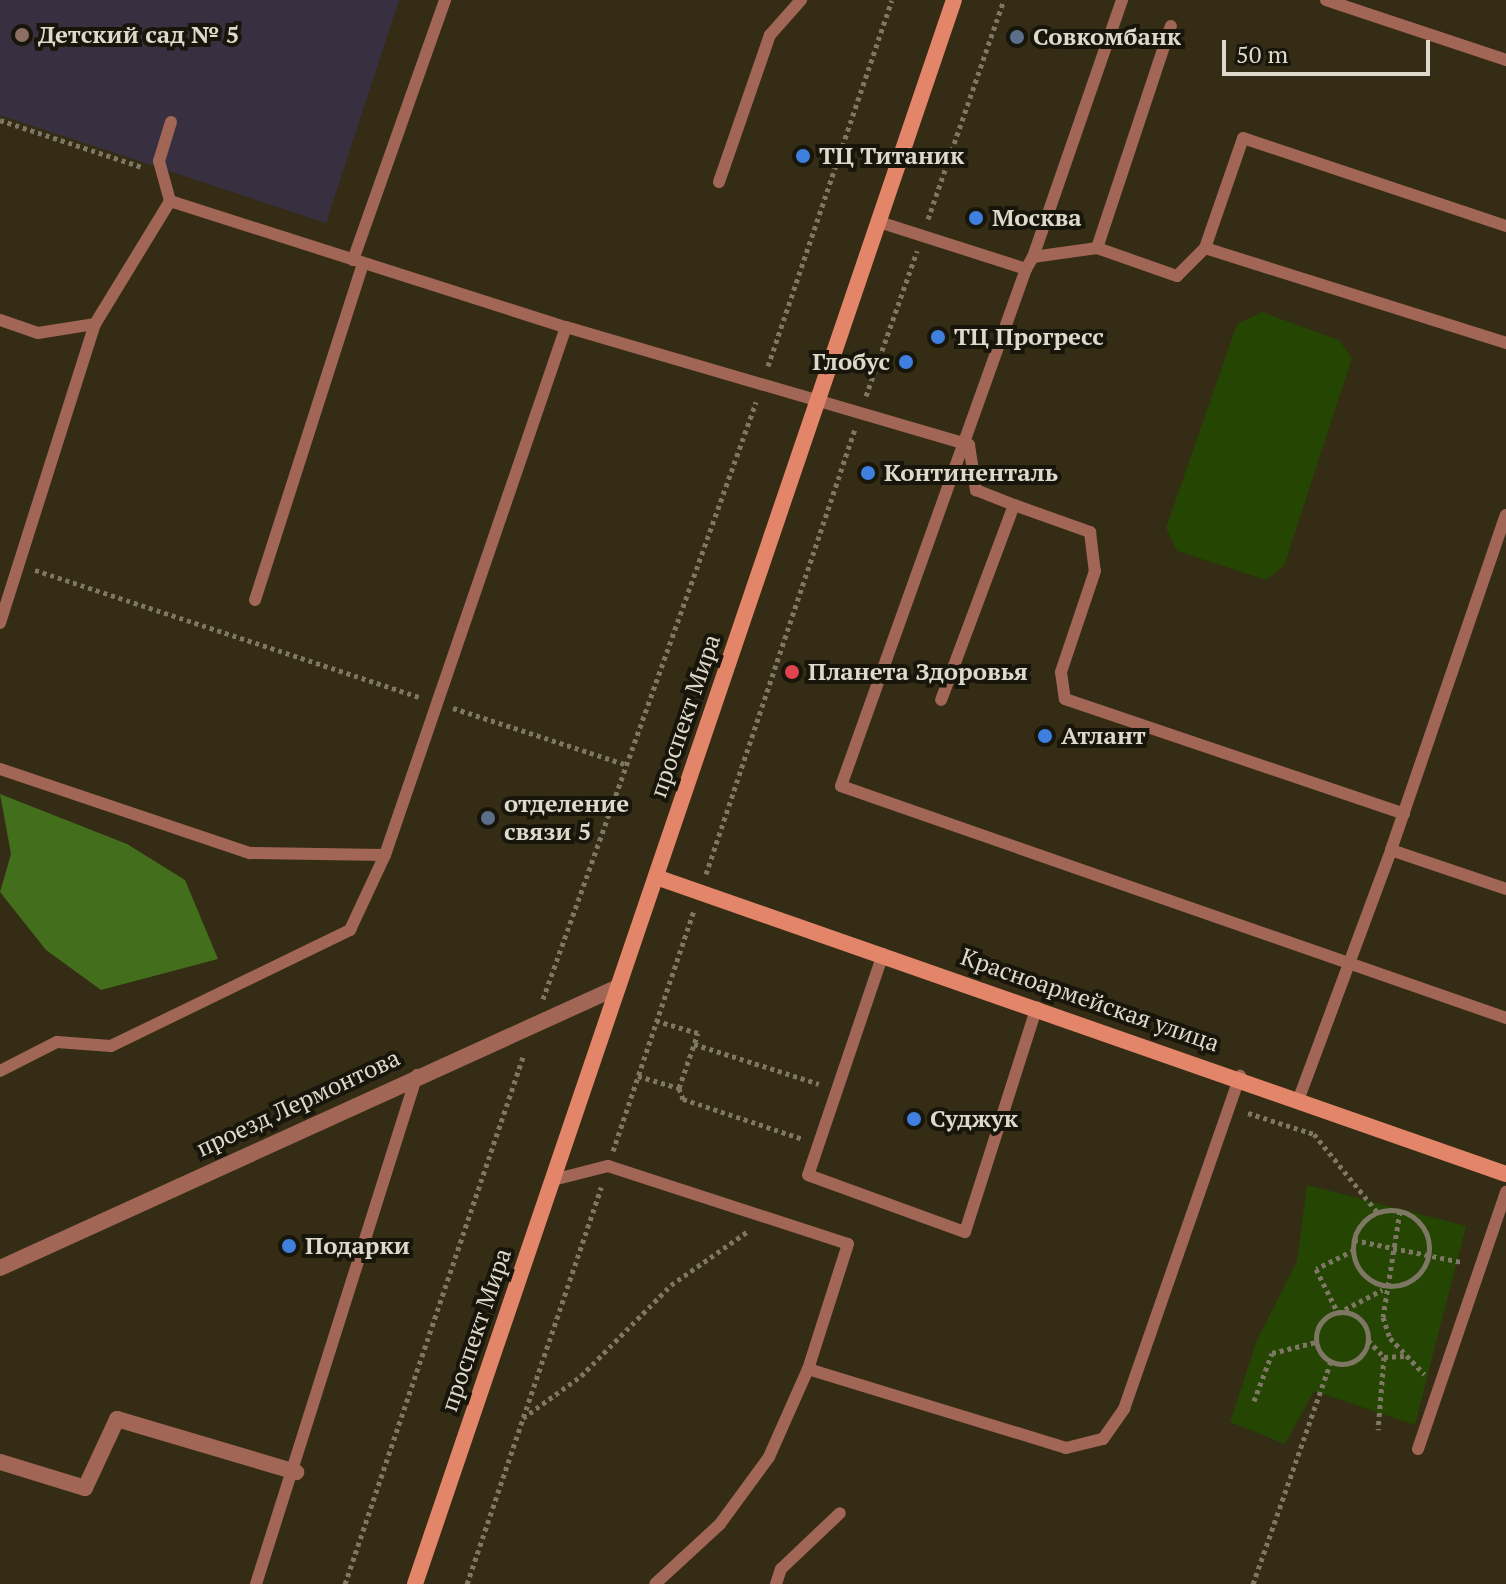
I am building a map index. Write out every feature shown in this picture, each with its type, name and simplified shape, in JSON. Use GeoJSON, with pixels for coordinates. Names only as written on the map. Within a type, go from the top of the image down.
{"type":"FeatureCollection","features":[{"type":"Feature","properties":{"kind":"main road","name":"проспект Мира"},"geometry":{"type":"LineString","coordinates":[[415,1584],[954,0]]}},
{"type":"Feature","properties":{"kind":"main road","name":"Красноармейская улица"},"geometry":{"type":"LineString","coordinates":[[656,877],[1240,1076],[1506,1174]]}},
{"type":"Feature","properties":{"kind":"street","name":"проезд Лермонтова"},"geometry":{"type":"LineString","coordinates":[[0,1268],[417,1075],[618,987]]}},
{"type":"Feature","properties":{"kind":"street"},"geometry":{"type":"LineString","coordinates":[[0,1462],[85,1488],[117,1419],[296,1472]]}},
{"type":"Feature","properties":{"kind":"lane"},"geometry":{"type":"LineString","coordinates":[[255,600],[358,261],[445,0]]}},
{"type":"Feature","properties":{"kind":"lane"},"geometry":{"type":"LineString","coordinates":[[719,182],[770,35],[801,0]]}},
{"type":"Feature","properties":{"kind":"lane"},"geometry":{"type":"LineString","coordinates":[[1122,0],[969,445],[841,786],[1506,1018]]}},
{"type":"Feature","properties":{"kind":"lane"},"geometry":{"type":"LineString","coordinates":[[1326,0],[1506,60]]}},
{"type":"Feature","properties":{"kind":"lane"},"geometry":{"type":"LineString","coordinates":[[1097,248],[1171,26]]}},
{"type":"Feature","properties":{"kind":"lane"},"geometry":{"type":"LineString","coordinates":[[0,623],[95,324],[170,201],[162,174],[171,122]]}},
{"type":"Feature","properties":{"kind":"lane"},"geometry":{"type":"LineString","coordinates":[[879,222],[1030,263],[1097,248],[1177,276],[1205,248],[1243,138],[1506,226]]}},
{"type":"Feature","properties":{"kind":"lane"},"geometry":{"type":"LineString","coordinates":[[170,201],[760,389],[860,413],[969,445]]}},
{"type":"Feature","properties":{"kind":"lane"},"geometry":{"type":"LineString","coordinates":[[1205,248],[1506,343]]}},
{"type":"Feature","properties":{"kind":"lane"},"geometry":{"type":"LineString","coordinates":[[0,320],[38,333],[95,324]]}},
{"type":"Feature","properties":{"kind":"lane"},"geometry":{"type":"LineString","coordinates":[[0,1071],[57,1042],[111,1046],[350,930],[385,855],[566,327]]}},
{"type":"Feature","properties":{"kind":"lane"},"geometry":{"type":"LineString","coordinates":[[969,445],[976,490],[1090,532],[1095,571],[1061,672],[1065,699],[1404,814]]}},
{"type":"Feature","properties":{"kind":"lane"},"geometry":{"type":"LineString","coordinates":[[941,700],[1014,505]]}},
{"type":"Feature","properties":{"kind":"lane"},"geometry":{"type":"LineString","coordinates":[[1299,1098],[1404,814],[1506,515]]}},
{"type":"Feature","properties":{"kind":"lane"},"geometry":{"type":"LineString","coordinates":[[0,769],[250,853],[385,855]]}},
{"type":"Feature","properties":{"kind":"lane"},"geometry":{"type":"LineString","coordinates":[[1391,850],[1506,889]]}},
{"type":"Feature","properties":{"kind":"lane"},"geometry":{"type":"LineString","coordinates":[[883,954],[813,1142],[808,1175],[965,1232],[1037,1007]]}},
{"type":"Feature","properties":{"kind":"lane"},"geometry":{"type":"LineString","coordinates":[[256,1584],[296,1472],[417,1075]]}},
{"type":"Feature","properties":{"kind":"lane"},"geometry":{"type":"LineString","coordinates":[[808,1369],[1066,1448],[1103,1439],[1124,1409],[1240,1076]]}},
{"type":"Feature","properties":{"kind":"lane"},"geometry":{"type":"LineString","coordinates":[[553,1180],[608,1166],[848,1244],[808,1369],[753,1485],[655,1584]]}},
{"type":"Feature","properties":{"kind":"lane"},"geometry":{"type":"LineString","coordinates":[[1418,1449],[1506,1192]]}},
{"type":"Feature","properties":{"kind":"lane"},"geometry":{"type":"LineString","coordinates":[[776,1584],[781,1569],[840,1513]]}},
{"type":"Feature","properties":{"kind":"path"},"geometry":{"type":"LineString","coordinates":[[345,1584],[534,1024],[760,389],[892,0]]}},
{"type":"Feature","properties":{"kind":"path"},"geometry":{"type":"LineString","coordinates":[[467,1584],[860,413],[1004,0]]}},
{"type":"Feature","properties":{"kind":"path"},"geometry":{"type":"LineString","coordinates":[[0,120],[162,174]]}},
{"type":"Feature","properties":{"kind":"path"},"geometry":{"type":"LineString","coordinates":[[20,565],[627,765]]}},
{"type":"Feature","properties":{"kind":"path"},"geometry":{"type":"LineString","coordinates":[[657,1021],[698,1033],[679,1088],[683,1099],[813,1142]]}},
{"type":"Feature","properties":{"kind":"path"},"geometry":{"type":"LineString","coordinates":[[694,1044],[832,1090]]}},
{"type":"Feature","properties":{"kind":"path"},"geometry":{"type":"LineString","coordinates":[[638,1076],[679,1088]]}},
{"type":"Feature","properties":{"kind":"path"},"geometry":{"type":"LineString","coordinates":[[1229,1107],[1314,1134],[1378,1213]]}},
{"type":"Feature","properties":{"kind":"path"},"geometry":{"type":"LineString","coordinates":[[1400,1211],[1383,1288],[1385,1326],[1405,1356],[1439,1388]]}},
{"type":"Feature","properties":{"kind":"path"},"geometry":{"type":"LineString","coordinates":[[1316,1342],[1321,1323],[1383,1288],[1411,1281],[1429,1257],[1423,1228],[1400,1211],[1378,1213],[1354,1240],[1359,1269],[1383,1288]]}},
{"type":"Feature","properties":{"kind":"path"},"geometry":{"type":"LineString","coordinates":[[522,1419],[581,1376],[671,1285],[763,1216]]}},
{"type":"Feature","properties":{"kind":"path"},"geometry":{"type":"LineString","coordinates":[[1354,1240],[1429,1257],[1449,1265],[1485,1252]]}},
{"type":"Feature","properties":{"kind":"path"},"geometry":{"type":"LineString","coordinates":[[1354,1250],[1316,1269],[1338,1313],[1361,1320],[1367,1339],[1384,1357],[1378,1430]]}},
{"type":"Feature","properties":{"kind":"path"},"geometry":{"type":"LineString","coordinates":[[1331,1361],[1355,1360],[1367,1339]]}},
{"type":"Feature","properties":{"kind":"path"},"geometry":{"type":"LineString","coordinates":[[1316,1342],[1331,1361]]}},
{"type":"Feature","properties":{"kind":"path"},"geometry":{"type":"LineString","coordinates":[[1254,1401],[1272,1353],[1316,1342]]}},
{"type":"Feature","properties":{"kind":"path"},"geometry":{"type":"LineString","coordinates":[[1384,1357],[1405,1356]]}},
{"type":"Feature","properties":{"kind":"path"},"geometry":{"type":"LineString","coordinates":[[1253,1584],[1331,1361]]}},
{"type":"Feature","properties":{"kind":"shaded area"},"geometry":{"type":"Polygon","coordinates":[[[0,0],[399,0],[326,223],[0,115],[0,0]]]}},
{"type":"Feature","properties":{"kind":"green space"},"geometry":{"type":"Polygon","coordinates":[[[1262,312],[1339,340],[1352,358],[1284,566],[1266,580],[1177,551],[1166,528],[1237,324],[1262,312]]]}},
{"type":"Feature","properties":{"kind":"green space"},"geometry":{"type":"Polygon","coordinates":[[[0,794],[127,844],[185,880],[218,959],[101,990],[46,950],[0,892],[11,854],[0,794]]]}},
{"type":"Feature","properties":{"kind":"green space"},"geometry":{"type":"Polygon","coordinates":[[[1307,1185],[1466,1226],[1415,1425],[1314,1391],[1285,1444],[1230,1422],[1257,1340],[1297,1261],[1307,1185]]]}},
{"type":"Feature","properties":{"kind":"place","name":"Детский сад № 5"},"geometry":{"type":"Point","coordinates":[22,35]}},
{"type":"Feature","properties":{"kind":"place","name":"Совкомбанк"},"geometry":{"type":"Point","coordinates":[1017,37]}},
{"type":"Feature","properties":{"kind":"place","name":"ТЦ Титаник"},"geometry":{"type":"Point","coordinates":[803,156]}},
{"type":"Feature","properties":{"kind":"place","name":"Москва"},"geometry":{"type":"Point","coordinates":[976,218]}},
{"type":"Feature","properties":{"kind":"place","name":"ТЦ Прогресс"},"geometry":{"type":"Point","coordinates":[938,337]}},
{"type":"Feature","properties":{"kind":"place","name":"Глобус"},"geometry":{"type":"Point","coordinates":[906,362]}},
{"type":"Feature","properties":{"kind":"place","name":"Континенталь"},"geometry":{"type":"Point","coordinates":[868,473]}},
{"type":"Feature","properties":{"kind":"place","name":"Планета Здоровья"},"geometry":{"type":"Point","coordinates":[792,672]}},
{"type":"Feature","properties":{"kind":"place","name":"Атлант"},"geometry":{"type":"Point","coordinates":[1045,736]}},
{"type":"Feature","properties":{"kind":"place","name":"отделение связи 5"},"geometry":{"type":"Point","coordinates":[488,818]}},
{"type":"Feature","properties":{"kind":"place","name":"Суджук"},"geometry":{"type":"Point","coordinates":[914,1119]}},
{"type":"Feature","properties":{"kind":"place","name":"Подарки"},"geometry":{"type":"Point","coordinates":[289,1246]}}]}
